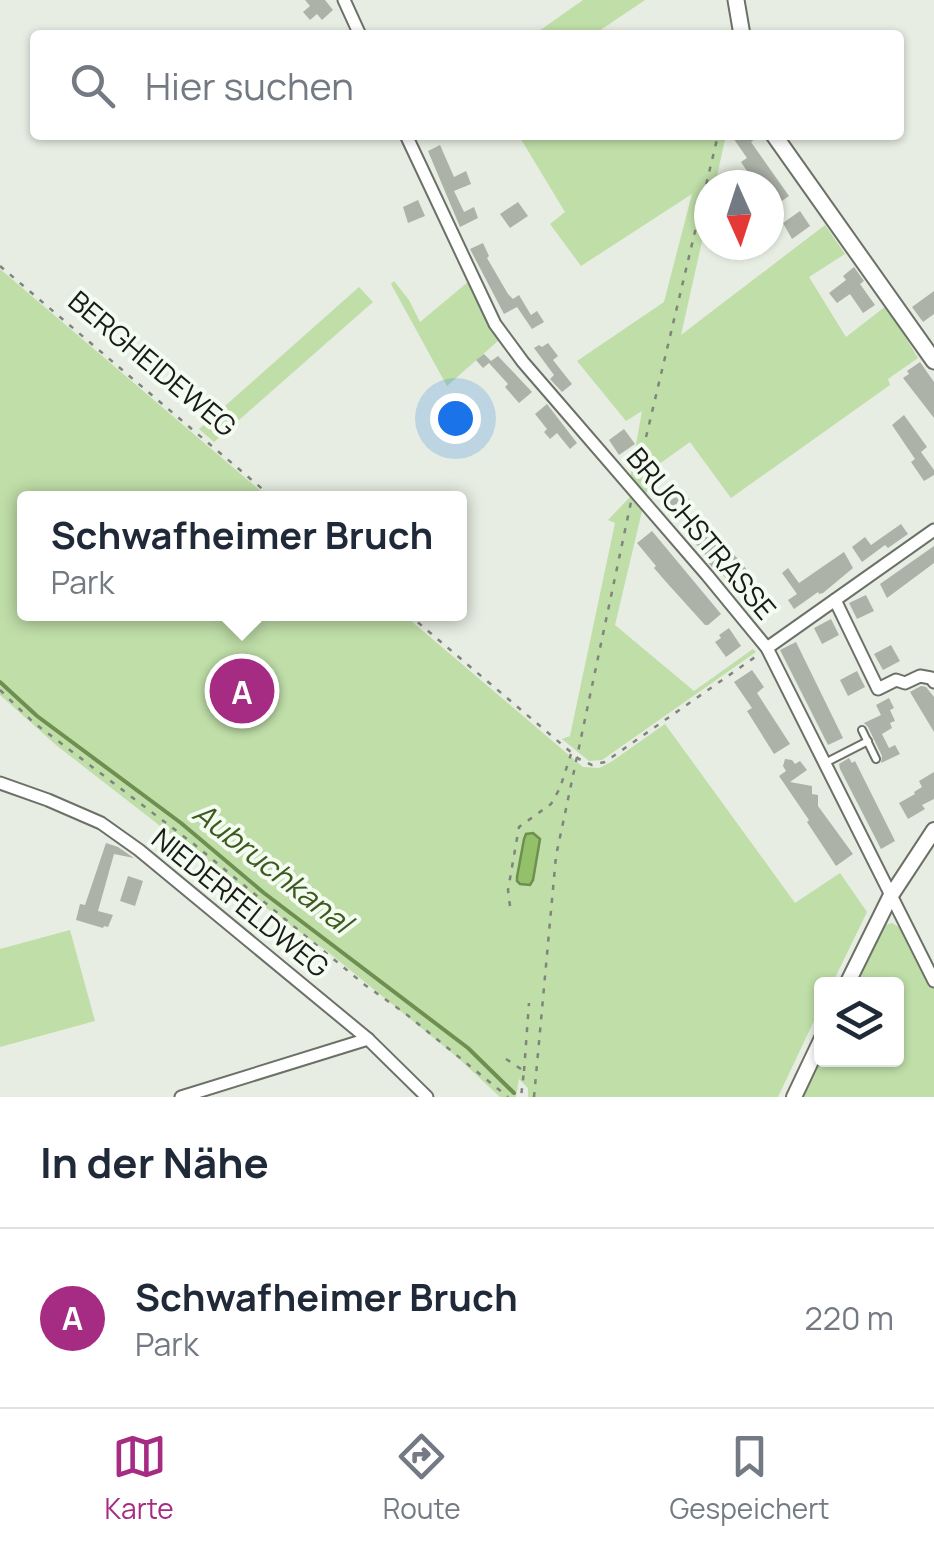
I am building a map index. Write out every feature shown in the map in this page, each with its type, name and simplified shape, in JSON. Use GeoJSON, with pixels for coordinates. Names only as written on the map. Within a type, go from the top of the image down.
{"type":"FeatureCollection","features":[{"type":"Feature","properties":{"kind":"main road"},"geometry":{"type":"LineString","coordinates":[[736,0],[741,30]]}},
{"type":"Feature","properties":{"kind":"main road"},"geometry":{"type":"LineString","coordinates":[[778,140],[934,360]]}},
{"type":"Feature","properties":{"kind":"street"},"geometry":{"type":"LineString","coordinates":[[344,0],[358,30]]}},
{"type":"Feature","properties":{"kind":"street","name":"BRUCHSTRASSE"},"geometry":{"type":"LineString","coordinates":[[408,140],[495,324],[767,648],[890,897],[929,955],[934,980]]}},
{"type":"Feature","properties":{"kind":"street"},"geometry":{"type":"LineString","coordinates":[[767,648],[934,530]]}},
{"type":"Feature","properties":{"kind":"street"},"geometry":{"type":"LineString","coordinates":[[835,600],[878,688],[925,675],[934,682]]}},
{"type":"Feature","properties":{"kind":"street","name":"NIEDERFELDWEG"},"geometry":{"type":"LineString","coordinates":[[0,782],[101,823],[139,850],[368,1039],[427,1097]]}},
{"type":"Feature","properties":{"kind":"street"},"geometry":{"type":"LineString","coordinates":[[850,977],[890,897],[934,830]]}},
{"type":"Feature","properties":{"kind":"street"},"geometry":{"type":"LineString","coordinates":[[181,1097],[368,1039]]}},
{"type":"Feature","properties":{"kind":"street"},"geometry":{"type":"LineString","coordinates":[[794,1097],[814,1055]]}},
{"type":"Feature","properties":{"kind":"lane"},"geometry":{"type":"LineString","coordinates":[[862,730],[876,759]]}},
{"type":"Feature","properties":{"kind":"lane"},"geometry":{"type":"LineString","coordinates":[[824,764],[868,741]]}},
{"type":"Feature","properties":{"kind":"path"},"geometry":{"type":"LineString","coordinates":[[534,1097],[556,856],[634,491],[717,140]]}},
{"type":"Feature","properties":{"kind":"path","name":"BERGHEIDEWEG"},"geometry":{"type":"LineString","coordinates":[[0,266],[265,491]]}},
{"type":"Feature","properties":{"kind":"path"},"geometry":{"type":"LineString","coordinates":[[416,621],[578,759],[592,765],[605,762],[767,648]]}},
{"type":"Feature","properties":{"kind":"path"},"geometry":{"type":"LineString","coordinates":[[0,690],[33,722],[195,845],[508,1097]]}},
{"type":"Feature","properties":{"kind":"path"},"geometry":{"type":"LineString","coordinates":[[510,906],[508,890],[519,827],[551,804],[571,752]]}},
{"type":"Feature","properties":{"kind":"path"},"geometry":{"type":"LineString","coordinates":[[512,858],[520,859]]}},
{"type":"Feature","properties":{"kind":"path"},"geometry":{"type":"LineString","coordinates":[[521,1097],[529,1004]]}},
{"type":"Feature","properties":{"kind":"path"},"geometry":{"type":"LineString","coordinates":[[506,1058],[524,1071]]}},
{"type":"Feature","properties":{"kind":"shaded area"},"geometry":{"type":"Polygon","coordinates":[[[583,0],[645,0],[600,30],[540,30],[583,0]]]}},
{"type":"Feature","properties":{"kind":"shaded area"},"geometry":{"type":"Polygon","coordinates":[[[521,140],[725,140],[718,170],[694,170],[694,260],[698,260],[681,335],[825,225],[845,254],[809,277],[846,337],[886,306],[918,358],[888,379],[890,385],[731,498],[690,442],[652,469],[645,500],[630,478],[642,411],[626,421],[577,361],[664,302],[692,194],[581,266],[550,224],[565,212],[521,140]]]}},
{"type":"Feature","properties":{"kind":"shaded area"},"geometry":{"type":"Polygon","coordinates":[[[0,269],[261,491],[17,491],[17,621],[411,621],[583,767],[599,768],[611,762],[665,724],[795,903],[840,873],[867,912],[835,977],[814,977],[814,1021],[778,1097],[528,1097],[528,1088],[519,1079],[516,1097],[500,1097],[328,952],[56,745],[0,695],[0,269]]]}},
{"type":"Feature","properties":{"kind":"shaded area"},"geometry":{"type":"Polygon","coordinates":[[[394,281],[420,322],[468,282],[499,340],[447,386],[391,284],[394,281]]]}},
{"type":"Feature","properties":{"kind":"shaded area"},"geometry":{"type":"Polygon","coordinates":[[[359,287],[373,302],[214,442],[199,429],[359,287]]]}},
{"type":"Feature","properties":{"kind":"shaded area"},"geometry":{"type":"Polygon","coordinates":[[[630,497],[642,511],[615,625],[694,691],[753,649],[756,652],[602,760],[589,761],[562,739],[570,736],[615,523],[608,520],[630,497]]]}},
{"type":"Feature","properties":{"kind":"shaded area"},"geometry":{"type":"Polygon","coordinates":[[[533,833],[540,839],[533,880],[530,885],[520,884],[517,877],[524,839],[526,834],[533,833]]]}},
{"type":"Feature","properties":{"kind":"shaded area"},"geometry":{"type":"Polygon","coordinates":[[[892,923],[904,930],[934,989],[934,1097],[802,1097],[816,1067],[904,1067],[904,977],[858,977],[883,926],[892,923]]]}},
{"type":"Feature","properties":{"kind":"shaded area"},"geometry":{"type":"Polygon","coordinates":[[[70,930],[95,1021],[0,1047],[0,949],[70,930]]]}},
{"type":"Feature","properties":{"kind":"building"},"geometry":{"type":"Polygon","coordinates":[[[305,0],[325,0],[333,10],[322,20],[317,14],[310,20],[303,12],[310,6],[305,0]]]}},
{"type":"Feature","properties":{"kind":"building"},"geometry":{"type":"Polygon","coordinates":[[[734,140],[752,140],[771,170],[746,170],[741,162],[747,158],[734,140]]]}},
{"type":"Feature","properties":{"kind":"building"},"geometry":{"type":"Polygon","coordinates":[[[440,145],[454,177],[466,171],[471,184],[454,191],[464,212],[474,207],[478,218],[460,227],[428,151],[440,145]]]}},
{"type":"Feature","properties":{"kind":"building"},"geometry":{"type":"Polygon","coordinates":[[[418,200],[425,216],[408,223],[403,207],[418,200]]]}},
{"type":"Feature","properties":{"kind":"building"},"geometry":{"type":"Polygon","coordinates":[[[518,202],[528,216],[510,228],[500,214],[518,202]]]}},
{"type":"Feature","properties":{"kind":"building"},"geometry":{"type":"Polygon","coordinates":[[[800,211],[810,226],[792,239],[784,222],[800,211]]]}},
{"type":"Feature","properties":{"kind":"building"},"geometry":{"type":"Polygon","coordinates":[[[483,243],[487,258],[508,294],[513,299],[519,295],[531,315],[537,311],[544,322],[532,329],[517,307],[504,314],[470,249],[483,243]]]}},
{"type":"Feature","properties":{"kind":"building"},"geometry":{"type":"Polygon","coordinates":[[[854,267],[875,305],[863,313],[850,294],[837,303],[829,293],[846,280],[843,276],[854,267]]]}},
{"type":"Feature","properties":{"kind":"building"},"geometry":{"type":"Polygon","coordinates":[[[934,291],[934,314],[923,322],[912,307],[934,291]]]}},
{"type":"Feature","properties":{"kind":"building"},"geometry":{"type":"Polygon","coordinates":[[[548,343],[558,356],[553,360],[572,384],[562,392],[550,379],[554,375],[534,348],[548,343]]]}},
{"type":"Feature","properties":{"kind":"building"},"geometry":{"type":"Polygon","coordinates":[[[484,354],[491,361],[498,356],[532,392],[519,403],[489,363],[483,368],[476,360],[484,354]]]}},
{"type":"Feature","properties":{"kind":"building"},"geometry":{"type":"Polygon","coordinates":[[[920,362],[934,382],[934,418],[903,378],[920,362]]]}},
{"type":"Feature","properties":{"kind":"building"},"geometry":{"type":"Polygon","coordinates":[[[547,404],[577,443],[570,449],[557,433],[550,439],[544,432],[547,429],[535,414],[547,404]]]}},
{"type":"Feature","properties":{"kind":"building"},"geometry":{"type":"Polygon","coordinates":[[[904,415],[927,447],[921,452],[934,470],[934,475],[924,481],[911,462],[915,459],[892,425],[904,415]]]}},
{"type":"Feature","properties":{"kind":"building"},"geometry":{"type":"Polygon","coordinates":[[[624,429],[635,444],[619,455],[609,440],[624,429]]]}},
{"type":"Feature","properties":{"kind":"building"},"geometry":{"type":"Polygon","coordinates":[[[673,483],[694,508],[688,513],[718,548],[724,543],[748,571],[732,585],[705,559],[690,537],[694,533],[682,518],[679,521],[658,496],[673,483]]]}},
{"type":"Feature","properties":{"kind":"building"},"geometry":{"type":"Polygon","coordinates":[[[901,524],[908,534],[862,562],[852,547],[865,537],[871,545],[901,524]]]}},
{"type":"Feature","properties":{"kind":"building"},"geometry":{"type":"Polygon","coordinates":[[[652,531],[721,614],[708,625],[654,568],[637,543],[652,531]]]}},
{"type":"Feature","properties":{"kind":"building"},"geometry":{"type":"Polygon","coordinates":[[[934,546],[934,563],[887,598],[880,584],[934,546]]]}},
{"type":"Feature","properties":{"kind":"building"},"geometry":{"type":"Polygon","coordinates":[[[844,552],[853,568],[823,593],[818,592],[794,609],[788,600],[797,594],[782,573],[788,568],[799,583],[844,552]]]}},
{"type":"Feature","properties":{"kind":"building"},"geometry":{"type":"Polygon","coordinates":[[[866,595],[874,611],[857,619],[849,603],[866,595]]]}},
{"type":"Feature","properties":{"kind":"building"},"geometry":{"type":"Polygon","coordinates":[[[831,619],[839,635],[822,644],[814,628],[831,619]]]}},
{"type":"Feature","properties":{"kind":"building"},"geometry":{"type":"Polygon","coordinates":[[[729,628],[741,646],[726,657],[715,642],[729,628]]]}},
{"type":"Feature","properties":{"kind":"building"},"geometry":{"type":"Polygon","coordinates":[[[796,642],[843,738],[828,745],[780,650],[796,642]]]}},
{"type":"Feature","properties":{"kind":"building"},"geometry":{"type":"Polygon","coordinates":[[[891,645],[900,661],[883,670],[874,654],[891,645]]]}},
{"type":"Feature","properties":{"kind":"building"},"geometry":{"type":"Polygon","coordinates":[[[752,670],[764,687],[757,693],[790,744],[774,754],[747,711],[752,708],[734,682],[752,670]]]}},
{"type":"Feature","properties":{"kind":"building"},"geometry":{"type":"Polygon","coordinates":[[[857,671],[865,687],[848,696],[840,680],[857,671]]]}},
{"type":"Feature","properties":{"kind":"building"},"geometry":{"type":"Polygon","coordinates":[[[921,686],[934,697],[934,732],[910,692],[921,686]]]}},
{"type":"Feature","properties":{"kind":"building"},"geometry":{"type":"Polygon","coordinates":[[[889,698],[895,721],[882,734],[889,748],[895,745],[900,754],[881,763],[882,756],[864,723],[881,715],[876,705],[889,698]]]}},
{"type":"Feature","properties":{"kind":"building"},"geometry":{"type":"Polygon","coordinates":[[[849,758],[852,763],[855,761],[895,841],[881,849],[840,769],[839,764],[849,758]]]}},
{"type":"Feature","properties":{"kind":"building"},"geometry":{"type":"Polygon","coordinates":[[[785,759],[795,764],[800,761],[807,770],[790,782],[812,786],[812,794],[818,795],[818,806],[853,854],[836,866],[779,776],[786,771],[785,759]]]}},
{"type":"Feature","properties":{"kind":"building"},"geometry":{"type":"Polygon","coordinates":[[[934,772],[934,799],[908,819],[899,803],[915,794],[922,787],[919,781],[934,772]]]}},
{"type":"Feature","properties":{"kind":"building"},"geometry":{"type":"Polygon","coordinates":[[[106,843],[134,858],[114,854],[98,911],[113,915],[108,927],[103,928],[76,920],[106,843]]]}},
{"type":"Feature","properties":{"kind":"building"},"geometry":{"type":"Polygon","coordinates":[[[128,876],[143,881],[135,906],[120,901],[128,876]]]}},
{"type":"Feature","properties":{"kind":"waterway","name":"Aubruchkanal"},"geometry":{"type":"LineString","coordinates":[[0,682],[37,716],[181,823],[264,893],[468,1048],[514,1093]]}},
{"type":"Feature","properties":{"kind":"place","name":"Schwafheimer Bruch"},"geometry":{"type":"Point","coordinates":[242,691]}}]}
